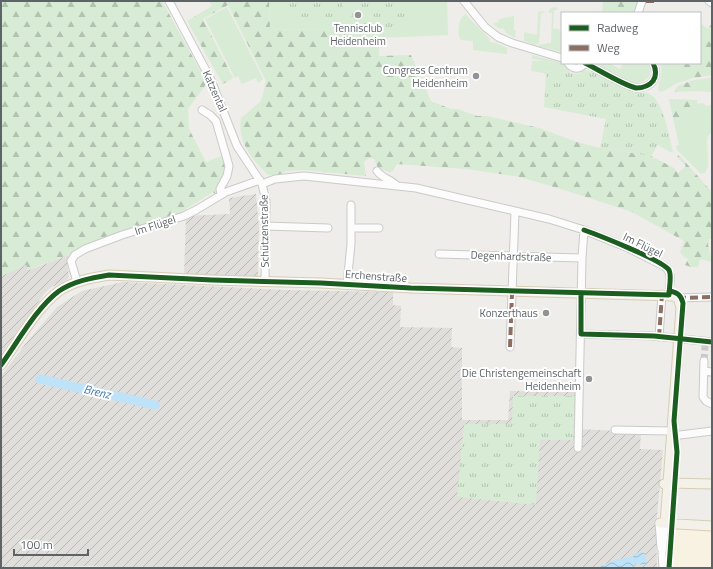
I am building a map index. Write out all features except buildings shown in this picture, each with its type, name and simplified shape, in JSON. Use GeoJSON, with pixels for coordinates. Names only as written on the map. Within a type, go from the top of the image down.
{"type":"FeatureCollection","features":[{"type":"Feature","properties":{"kind":"main road","name":"Erchenstraße"},"geometry":{"type":"LineString","coordinates":[[1,365],[4,355],[50,299],[62,289],[77,282],[109,275],[513,292],[671,296]]}},
{"type":"Feature","properties":{"kind":"main road"},"geometry":{"type":"LineString","coordinates":[[671,296],[680,308],[676,338],[662,523],[712,526]]}},
{"type":"Feature","properties":{"kind":"main road"},"geometry":{"type":"LineString","coordinates":[[665,484],[712,484]]}},
{"type":"Feature","properties":{"kind":"street","name":"Katzental"},"geometry":{"type":"LineString","coordinates":[[169,1],[213,86],[237,146],[261,182]]}},
{"type":"Feature","properties":{"kind":"street"},"geometry":{"type":"LineString","coordinates":[[464,1],[485,27],[498,37],[512,43],[561,58]]}},
{"type":"Feature","properties":{"kind":"street"},"geometry":{"type":"LineString","coordinates":[[638,12],[642,1]]}},
{"type":"Feature","properties":{"kind":"street"},"geometry":{"type":"LineString","coordinates":[[569,64],[571,67],[576,68],[581,67],[584,64]]}},
{"type":"Feature","properties":{"kind":"street"},"geometry":{"type":"LineString","coordinates":[[587,64],[638,88],[647,86],[653,81],[656,72],[653,64]]}},
{"type":"Feature","properties":{"kind":"street","name":"Katzental"},"geometry":{"type":"LineString","coordinates":[[202,110],[216,121],[229,166],[227,176],[220,189],[221,195]]}},
{"type":"Feature","properties":{"kind":"street","name":"Im Flügel"},"geometry":{"type":"LineString","coordinates":[[377,171],[382,177],[390,179],[396,185]]}},
{"type":"Feature","properties":{"kind":"street","name":"Im Flügel"},"geometry":{"type":"LineString","coordinates":[[77,282],[71,261],[77,253],[122,235],[184,216],[235,188],[275,179],[304,176],[416,188],[549,219],[584,230],[612,241],[664,266],[670,271],[671,296]]}},
{"type":"Feature","properties":{"kind":"street","name":"Schützenstraße"},"geometry":{"type":"LineString","coordinates":[[261,182],[266,201],[265,281]]}},
{"type":"Feature","properties":{"kind":"street"},"geometry":{"type":"LineString","coordinates":[[347,284],[352,205]]}},
{"type":"Feature","properties":{"kind":"street"},"geometry":{"type":"LineString","coordinates":[[510,347],[515,212]]}},
{"type":"Feature","properties":{"kind":"street"},"geometry":{"type":"LineString","coordinates":[[266,226],[328,228]]}},
{"type":"Feature","properties":{"kind":"street"},"geometry":{"type":"LineString","coordinates":[[351,228],[379,228]]}},
{"type":"Feature","properties":{"kind":"street"},"geometry":{"type":"LineString","coordinates":[[578,448],[581,293],[584,230]]}},
{"type":"Feature","properties":{"kind":"street","name":"Degenhardstraße"},"geometry":{"type":"LineString","coordinates":[[439,254],[582,258]]}},
{"type":"Feature","properties":{"kind":"street"},"geometry":{"type":"LineString","coordinates":[[659,336],[671,296],[712,297]]}},
{"type":"Feature","properties":{"kind":"street"},"geometry":{"type":"LineString","coordinates":[[581,334],[659,336],[708,343]]}},
{"type":"Feature","properties":{"kind":"street"},"geometry":{"type":"LineString","coordinates":[[704,361],[703,397],[706,401],[712,404]]}},
{"type":"Feature","properties":{"kind":"street"},"geometry":{"type":"LineString","coordinates":[[704,371],[712,372]]}},
{"type":"Feature","properties":{"kind":"street"},"geometry":{"type":"LineString","coordinates":[[615,430],[669,432],[680,435],[712,431]]}},
{"type":"Feature","properties":{"kind":"street"},"geometry":{"type":"LineString","coordinates":[[662,523],[663,568]]}},
{"type":"Feature","properties":{"kind":"shaded area"},"geometry":{"type":"Polygon","coordinates":[[[256,194],[259,227],[258,276],[184,275],[186,216],[230,214],[229,198],[256,194]]]}},
{"type":"Feature","properties":{"kind":"shaded area"},"geometry":{"type":"Polygon","coordinates":[[[69,255],[67,262],[68,279],[50,288],[44,294],[1,354],[1,276],[26,265],[29,270],[69,255]]]}},
{"type":"Feature","properties":{"kind":"shaded area"},"geometry":{"type":"Polygon","coordinates":[[[123,282],[285,290],[393,292],[393,305],[401,306],[400,327],[452,328],[451,347],[462,348],[462,420],[508,420],[510,391],[578,391],[577,429],[641,432],[640,449],[663,450],[656,527],[657,568],[130,568],[88,566],[1,568],[1,376],[26,343],[57,307],[82,291],[123,282]]]}},
{"type":"Feature","properties":{"kind":"shaded area"},"geometry":{"type":"Polygon","coordinates":[[[672,527],[712,528],[712,568],[670,567],[672,527]]]}},
{"type":"Feature","properties":{"kind":"green space"},"geometry":{"type":"Polygon","coordinates":[[[1,1],[162,1],[207,83],[188,109],[189,129],[206,162],[222,156],[226,172],[219,194],[216,195],[213,192],[186,209],[187,213],[81,249],[57,260],[28,270],[26,265],[1,276],[1,1]]]}},
{"type":"Feature","properties":{"kind":"green space"},"geometry":{"type":"Polygon","coordinates":[[[209,1],[269,1],[270,30],[344,29],[345,36],[379,38],[379,56],[411,55],[431,101],[451,109],[458,109],[477,116],[487,116],[539,128],[577,142],[600,148],[651,156],[674,168],[678,173],[686,166],[677,157],[679,155],[712,192],[712,239],[709,239],[708,244],[712,262],[700,259],[698,267],[685,265],[688,259],[680,252],[684,241],[632,212],[520,177],[466,169],[397,164],[393,171],[389,172],[378,168],[374,159],[369,158],[364,162],[366,176],[304,170],[286,171],[280,175],[268,175],[256,163],[247,150],[241,134],[240,126],[241,118],[261,101],[266,81],[228,5],[203,19],[233,78],[223,84],[187,21],[212,6],[209,1]]]}},
{"type":"Feature","properties":{"kind":"green space","name":"Tennisclub Heidenheim"},"geometry":{"type":"Polygon","coordinates":[[[269,1],[447,1],[448,35],[379,38],[344,36],[343,29],[270,30],[269,1]]]}},
{"type":"Feature","properties":{"kind":"green space"},"geometry":{"type":"Polygon","coordinates":[[[288,1],[343,1],[343,21],[288,22],[288,1]]]}},
{"type":"Feature","properties":{"kind":"green space"},"geometry":{"type":"Polygon","coordinates":[[[351,1],[407,1],[408,27],[351,28],[351,1]]]}},
{"type":"Feature","properties":{"kind":"green space"},"geometry":{"type":"Polygon","coordinates":[[[603,1],[638,1],[635,12],[602,12],[603,1]]]}},
{"type":"Feature","properties":{"kind":"green space"},"geometry":{"type":"Polygon","coordinates":[[[227,7],[263,79],[258,83],[256,78],[242,84],[238,76],[235,78],[205,19],[227,7]]]}},
{"type":"Feature","properties":{"kind":"green space"},"geometry":{"type":"Polygon","coordinates":[[[556,7],[558,10],[554,10],[553,29],[559,29],[561,33],[561,52],[538,46],[540,44],[551,43],[552,13],[549,13],[549,10],[556,7]]]}},
{"type":"Feature","properties":{"kind":"green space"},"geometry":{"type":"Polygon","coordinates":[[[543,11],[544,13],[541,13],[539,43],[535,45],[524,41],[524,32],[537,35],[538,12],[543,11]]]}},
{"type":"Feature","properties":{"kind":"green space"},"geometry":{"type":"Polygon","coordinates":[[[465,14],[490,39],[489,41],[507,48],[507,54],[473,50],[473,41],[461,40],[459,37],[459,26],[461,19],[465,14]]]}},
{"type":"Feature","properties":{"kind":"green space"},"geometry":{"type":"Polygon","coordinates":[[[514,16],[514,30],[516,31],[515,38],[505,32],[502,28],[500,29],[493,24],[498,22],[500,19],[514,16]]]}},
{"type":"Feature","properties":{"kind":"green space"},"geometry":{"type":"Polygon","coordinates":[[[712,23],[712,75],[693,78],[682,64],[701,64],[701,24],[708,29],[712,23]]]}},
{"type":"Feature","properties":{"kind":"green space"},"geometry":{"type":"Polygon","coordinates":[[[532,55],[561,62],[570,73],[544,71],[544,73],[531,71],[532,61],[541,61],[532,59],[532,55]]]}},
{"type":"Feature","properties":{"kind":"green space"},"geometry":{"type":"Polygon","coordinates":[[[596,64],[612,64],[620,69],[622,64],[648,64],[650,72],[648,78],[645,81],[632,83],[596,64]]]}},
{"type":"Feature","properties":{"kind":"green space"},"geometry":{"type":"Polygon","coordinates":[[[660,64],[682,64],[693,78],[677,83],[664,91],[659,92],[658,88],[662,72],[660,64]]]}},
{"type":"Feature","properties":{"kind":"green space"},"geometry":{"type":"Polygon","coordinates":[[[584,70],[633,91],[648,93],[654,97],[665,119],[673,152],[672,153],[658,145],[651,156],[600,148],[606,119],[544,107],[546,74],[544,71],[579,74],[584,70]]]}},
{"type":"Feature","properties":{"kind":"green space"},"geometry":{"type":"Polygon","coordinates":[[[712,78],[712,92],[695,91],[694,80],[712,78]]]}},
{"type":"Feature","properties":{"kind":"green space"},"geometry":{"type":"Polygon","coordinates":[[[694,80],[695,91],[674,92],[677,86],[694,80]]]}},
{"type":"Feature","properties":{"kind":"green space"},"geometry":{"type":"Polygon","coordinates":[[[669,99],[697,100],[697,104],[693,104],[682,117],[674,122],[669,99]]]}},
{"type":"Feature","properties":{"kind":"green space"},"geometry":{"type":"Polygon","coordinates":[[[703,103],[706,106],[712,105],[712,132],[708,136],[707,140],[708,166],[705,173],[701,174],[677,150],[676,146],[679,145],[674,122],[682,117],[693,104],[703,103]]]}},
{"type":"Feature","properties":{"kind":"green space"},"geometry":{"type":"Polygon","coordinates":[[[513,396],[575,396],[573,440],[540,440],[536,505],[457,497],[464,424],[512,424],[513,396]]]}},
{"type":"Feature","properties":{"kind":"water"},"geometry":{"type":"Polygon","coordinates":[[[638,552],[645,553],[647,565],[635,564],[634,567],[596,568],[615,560],[633,556],[638,552]]]}},
{"type":"Feature","properties":{"kind":"waterway","name":"Brenz"},"geometry":{"type":"LineString","coordinates":[[40,379],[155,405]]}},
{"type":"Feature","properties":{"kind":"tunnel"},"geometry":{"type":"LineString","coordinates":[[704,361],[705,346]]}},
{"type":"Feature","properties":{"kind":"marked path"},"geometry":{"type":"LineString","coordinates":[[646,1],[654,1]]}},
{"type":"Feature","properties":{"kind":"marked path"},"geometry":{"type":"LineString","coordinates":[[510,347],[512,294]]}},
{"type":"Feature","properties":{"kind":"marked path"},"geometry":{"type":"LineString","coordinates":[[659,337],[662,294]]}},
{"type":"Feature","properties":{"kind":"marked path"},"geometry":{"type":"LineString","coordinates":[[678,298],[712,297]]}},
{"type":"Feature","properties":{"kind":"cycle path"},"geometry":{"type":"LineString","coordinates":[[587,64],[618,81],[636,88],[646,86],[653,81],[656,72],[653,64]]}},
{"type":"Feature","properties":{"kind":"cycle path"},"geometry":{"type":"LineString","coordinates":[[1,365],[35,316],[59,291],[77,282],[109,275],[411,288],[669,295],[670,273],[664,266],[655,260],[629,248],[584,230]]}},
{"type":"Feature","properties":{"kind":"cycle path"},"geometry":{"type":"LineString","coordinates":[[669,291],[678,294],[683,303],[674,421],[677,452],[669,568]]}},
{"type":"Feature","properties":{"kind":"cycle path"},"geometry":{"type":"LineString","coordinates":[[581,293],[581,334],[654,336],[712,342]]}},
{"type":"Feature","properties":{"kind":"place","name":"Tennisclub Heidenheim"},"geometry":{"type":"Point","coordinates":[358,15]}},
{"type":"Feature","properties":{"kind":"place","name":"Congress Centrum Heidenheim"},"geometry":{"type":"Point","coordinates":[476,76]}},
{"type":"Feature","properties":{"kind":"place","name":"Konzerthaus"},"geometry":{"type":"Point","coordinates":[546,313]}},
{"type":"Feature","properties":{"kind":"place","name":"Die Christengemeinschaft Heidenheim"},"geometry":{"type":"Point","coordinates":[589,379]}}]}
